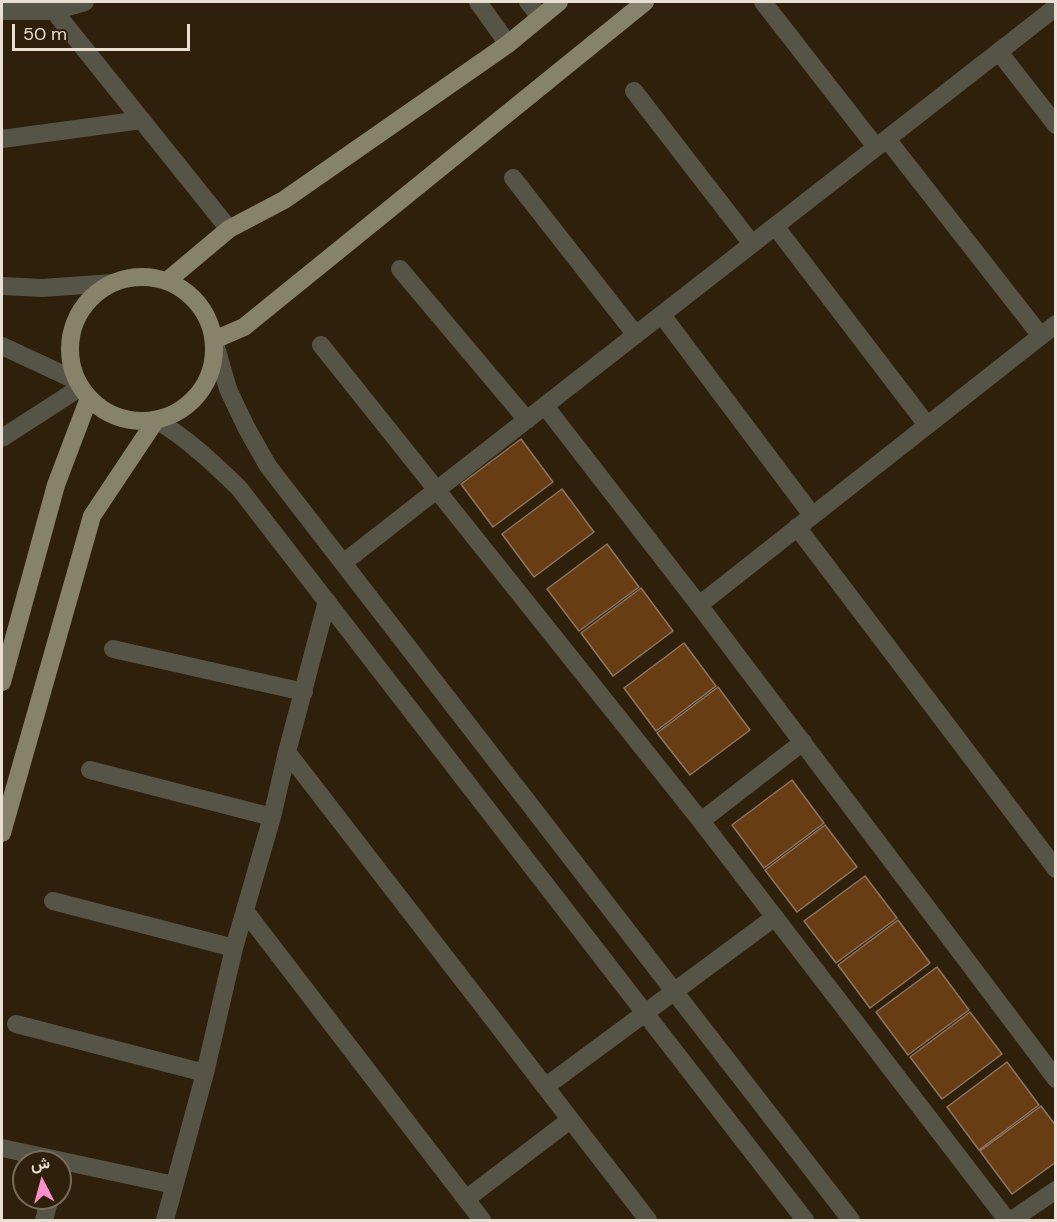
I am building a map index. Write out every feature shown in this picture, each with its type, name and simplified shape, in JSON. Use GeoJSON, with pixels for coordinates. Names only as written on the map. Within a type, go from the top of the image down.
{"type":"FeatureCollection","features":[{"type":"Feature","properties":{"kind":"main road"},"geometry":{"type":"LineString","coordinates":[[167,281],[229,229],[284,200],[508,44],[559,2]]}},
{"type":"Feature","properties":{"kind":"main road"},"geometry":{"type":"LineString","coordinates":[[214,340],[244,327],[645,2]]}},
{"type":"Feature","properties":{"kind":"main road"},"geometry":{"type":"LineString","coordinates":[[140,276],[167,281],[185,290],[199,304],[209,321],[214,340],[211,372],[200,391],[193,400],[176,412],[156,420],[131,420],[108,413],[82,389],[70,358],[74,324],[85,304],[113,282],[140,276]]}},
{"type":"Feature","properties":{"kind":"main road"},"geometry":{"type":"LineString","coordinates":[[2,682],[82,389]]}},
{"type":"Feature","properties":{"kind":"main road"},"geometry":{"type":"LineString","coordinates":[[2,833],[92,516],[156,420]]}},
{"type":"Feature","properties":{"kind":"street"},"geometry":{"type":"LineString","coordinates":[[2,11],[54,11],[85,2]]}},
{"type":"Feature","properties":{"kind":"street"},"geometry":{"type":"LineString","coordinates":[[477,2],[508,44]]}},
{"type":"Feature","properties":{"kind":"street"},"geometry":{"type":"LineString","coordinates":[[528,2],[540,17]]}},
{"type":"Feature","properties":{"kind":"street"},"geometry":{"type":"LineString","coordinates":[[699,604],[1048,330],[882,143],[763,2]]}},
{"type":"Feature","properties":{"kind":"street"},"geometry":{"type":"LineString","coordinates":[[343,563],[1056,7]]}},
{"type":"Feature","properties":{"kind":"street"},"geometry":{"type":"LineString","coordinates":[[54,11],[229,229]]}},
{"type":"Feature","properties":{"kind":"street"},"geometry":{"type":"LineString","coordinates":[[999,52],[1056,124]]}},
{"type":"Feature","properties":{"kind":"street"},"geometry":{"type":"LineString","coordinates":[[634,91],[752,244]]}},
{"type":"Feature","properties":{"kind":"street"},"geometry":{"type":"LineString","coordinates":[[2,139],[142,120]]}},
{"type":"Feature","properties":{"kind":"street"},"geometry":{"type":"LineString","coordinates":[[513,178],[636,335]]}},
{"type":"Feature","properties":{"kind":"street"},"geometry":{"type":"LineString","coordinates":[[775,226],[927,425]]}},
{"type":"Feature","properties":{"kind":"street"},"geometry":{"type":"LineString","coordinates":[[400,269],[527,420]]}},
{"type":"Feature","properties":{"kind":"street"},"geometry":{"type":"LineString","coordinates":[[2,286],[42,288],[113,282]]}},
{"type":"Feature","properties":{"kind":"street"},"geometry":{"type":"LineString","coordinates":[[662,315],[813,515]]}},
{"type":"Feature","properties":{"kind":"street"},"geometry":{"type":"LineString","coordinates":[[214,340],[228,389],[268,466],[850,1221]]}},
{"type":"Feature","properties":{"kind":"street"},"geometry":{"type":"LineString","coordinates":[[321,345],[701,820],[1007,1221]]}},
{"type":"Feature","properties":{"kind":"street"},"geometry":{"type":"LineString","coordinates":[[2,346],[82,389]]}},
{"type":"Feature","properties":{"kind":"street"},"geometry":{"type":"LineString","coordinates":[[2,438],[82,389]]}},
{"type":"Feature","properties":{"kind":"street"},"geometry":{"type":"LineString","coordinates":[[544,406],[699,604],[1056,1079]]}},
{"type":"Feature","properties":{"kind":"street"},"geometry":{"type":"LineString","coordinates":[[156,420],[177,432],[240,488],[805,1221]]}},
{"type":"Feature","properties":{"kind":"street"},"geometry":{"type":"LineString","coordinates":[[797,527],[1056,868]]}},
{"type":"Feature","properties":{"kind":"street"},"geometry":{"type":"LineString","coordinates":[[165,1221],[205,1074],[234,948],[272,817],[327,602]]}},
{"type":"Feature","properties":{"kind":"street"},"geometry":{"type":"LineString","coordinates":[[113,649],[304,692]]}},
{"type":"Feature","properties":{"kind":"street"},"geometry":{"type":"LineString","coordinates":[[701,820],[802,742]]}},
{"type":"Feature","properties":{"kind":"street"},"geometry":{"type":"LineString","coordinates":[[287,752],[648,1221]]}},
{"type":"Feature","properties":{"kind":"street"},"geometry":{"type":"LineString","coordinates":[[90,770],[272,817]]}},
{"type":"Feature","properties":{"kind":"street"},"geometry":{"type":"LineString","coordinates":[[53,901],[234,948]]}},
{"type":"Feature","properties":{"kind":"street"},"geometry":{"type":"LineString","coordinates":[[245,911],[482,1221]]}},
{"type":"Feature","properties":{"kind":"street"},"geometry":{"type":"LineString","coordinates":[[545,1087],[775,917]]}},
{"type":"Feature","properties":{"kind":"street"},"geometry":{"type":"LineString","coordinates":[[16,1024],[205,1074]]}},
{"type":"Feature","properties":{"kind":"street"},"geometry":{"type":"LineString","coordinates":[[466,1199],[570,1120]]}},
{"type":"Feature","properties":{"kind":"street"},"geometry":{"type":"LineString","coordinates":[[72,1164],[174,1185]]}},
{"type":"Feature","properties":{"kind":"street"},"geometry":{"type":"LineString","coordinates":[[1012,1221],[1056,1190]]}},
{"type":"Feature","properties":{"kind":"building"},"geometry":{"type":"Polygon","coordinates":[[[521,439],[553,482],[493,527],[461,484],[521,439]]]}},
{"type":"Feature","properties":{"kind":"building"},"geometry":{"type":"Polygon","coordinates":[[[562,489],[594,532],[534,577],[502,534],[562,489]]]}},
{"type":"Feature","properties":{"kind":"building"},"geometry":{"type":"Polygon","coordinates":[[[607,544],[639,587],[579,631],[547,589],[607,544]]]}},
{"type":"Feature","properties":{"kind":"building"},"geometry":{"type":"Polygon","coordinates":[[[641,588],[673,631],[613,676],[581,633],[641,588]]]}},
{"type":"Feature","properties":{"kind":"building"},"geometry":{"type":"Polygon","coordinates":[[[684,643],[716,686],[656,731],[624,688],[684,643]]]}},
{"type":"Feature","properties":{"kind":"building"},"geometry":{"type":"Polygon","coordinates":[[[718,687],[750,730],[690,775],[657,733],[718,687]]]}},
{"type":"Feature","properties":{"kind":"building"},"geometry":{"type":"Polygon","coordinates":[[[792,780],[824,823],[764,868],[732,825],[792,780]]]}},
{"type":"Feature","properties":{"kind":"building"},"geometry":{"type":"Polygon","coordinates":[[[825,825],[857,867],[797,912],[765,870],[825,825]]]}},
{"type":"Feature","properties":{"kind":"building"},"geometry":{"type":"Polygon","coordinates":[[[865,876],[897,918],[836,963],[804,921],[865,876]]]}},
{"type":"Feature","properties":{"kind":"building"},"geometry":{"type":"Polygon","coordinates":[[[898,920],[930,963],[870,1008],[838,965],[898,920]]]}},
{"type":"Feature","properties":{"kind":"building"},"geometry":{"type":"Polygon","coordinates":[[[937,967],[969,1010],[908,1055],[876,1012],[937,967]]]}},
{"type":"Feature","properties":{"kind":"building"},"geometry":{"type":"Polygon","coordinates":[[[970,1012],[1002,1054],[942,1099],[910,1057],[970,1012]]]}},
{"type":"Feature","properties":{"kind":"building"},"geometry":{"type":"Polygon","coordinates":[[[1007,1062],[1039,1105],[979,1150],[947,1107],[1007,1062]]]}},
{"type":"Feature","properties":{"kind":"building"},"geometry":{"type":"Polygon","coordinates":[[[1041,1106],[1056,1126],[1056,1162],[1012,1194],[980,1151],[1041,1106]]]}}]}
